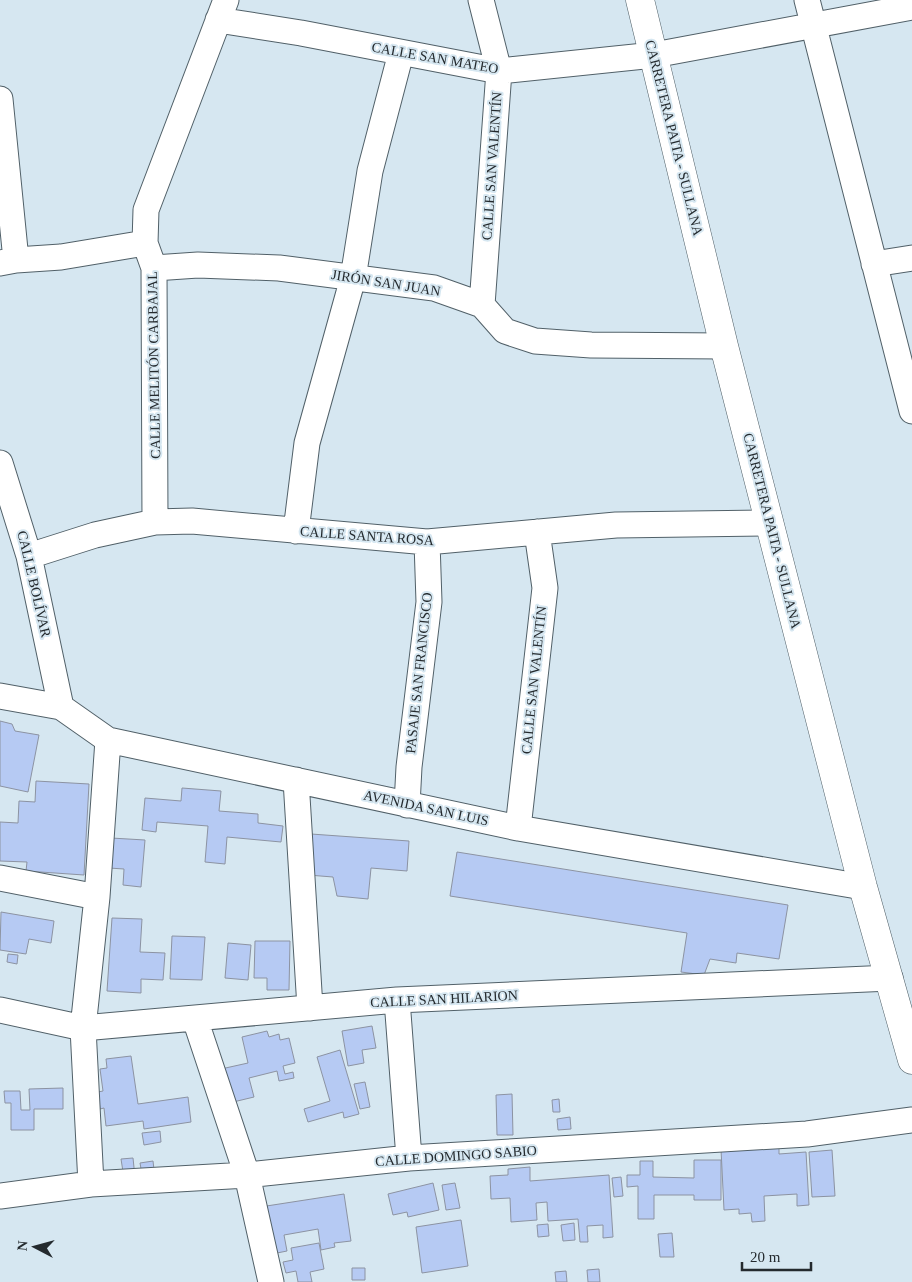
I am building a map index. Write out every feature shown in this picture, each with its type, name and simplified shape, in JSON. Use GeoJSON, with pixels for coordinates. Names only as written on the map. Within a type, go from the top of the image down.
{"type":"FeatureCollection","features":[{"type":"Feature","properties":{"kind":"main road","name":"CARRETERA PAITA - SULLANA"},"geometry":{"type":"LineString","coordinates":[[640,0],[724,346],[863,888],[912,1060]]}},
{"type":"Feature","properties":{"kind":"street","name":"CALLE SAN VALENTÍN"},"geometry":{"type":"LineString","coordinates":[[482,0],[499,70],[482,305]]}},
{"type":"Feature","properties":{"kind":"street"},"geometry":{"type":"LineString","coordinates":[[807,0],[912,411]]}},
{"type":"Feature","properties":{"kind":"street","name":"CALLE SAN MATEO"},"geometry":{"type":"LineString","coordinates":[[222,10],[301,33],[499,70],[654,55],[912,7]]}},
{"type":"Feature","properties":{"kind":"street","name":"CALLE MELITÓN CARBAJAL"},"geometry":{"type":"LineString","coordinates":[[155,522],[154,268],[145,243],[146,210],[222,10]]}},
{"type":"Feature","properties":{"kind":"street"},"geometry":{"type":"LineString","coordinates":[[296,531],[307,443],[353,278],[370,171],[400,53]]}},
{"type":"Feature","properties":{"kind":"street"},"geometry":{"type":"LineString","coordinates":[[0,99],[8,261],[61,257],[145,243]]}},
{"type":"Feature","properties":{"kind":"street"},"geometry":{"type":"LineString","coordinates":[[874,264],[912,258]]}},
{"type":"Feature","properties":{"kind":"street","name":"JIRÓN SAN JUAN"},"geometry":{"type":"LineString","coordinates":[[154,268],[198,265],[280,268],[434,288],[482,305]]}},
{"type":"Feature","properties":{"kind":"street"},"geometry":{"type":"LineString","coordinates":[[482,305],[505,332],[535,341],[591,345],[724,346]]}},
{"type":"Feature","properties":{"kind":"street","name":"CALLE BOLÍVAR"},"geometry":{"type":"LineString","coordinates":[[0,464],[6,499],[29,556],[61,707]]}},
{"type":"Feature","properties":{"kind":"street","name":"CALLE SANTA ROSA"},"geometry":{"type":"LineString","coordinates":[[29,556],[95,535],[155,522],[192,521],[427,542],[616,525],[770,523]]}},
{"type":"Feature","properties":{"kind":"street","name":"CALLE SAN VALENTÍN"},"geometry":{"type":"LineString","coordinates":[[518,828],[545,588],[537,532]]}},
{"type":"Feature","properties":{"kind":"street","name":"PASAJE SAN FRANCISCO"},"geometry":{"type":"LineString","coordinates":[[407,805],[409,767],[429,602],[427,542]]}},
{"type":"Feature","properties":{"kind":"street","name":"AVENIDA SAN LUIS"},"geometry":{"type":"LineString","coordinates":[[0,696],[61,707],[108,740],[518,828],[863,888]]}},
{"type":"Feature","properties":{"kind":"street"},"geometry":{"type":"LineString","coordinates":[[91,1184],[83,1028],[96,897],[108,740]]}},
{"type":"Feature","properties":{"kind":"street"},"geometry":{"type":"LineString","coordinates":[[296,780],[310,1008]]}},
{"type":"Feature","properties":{"kind":"street"},"geometry":{"type":"LineString","coordinates":[[0,878],[96,897]]}},
{"type":"Feature","properties":{"kind":"street","name":"CALLE SAN HILARION"},"geometry":{"type":"LineString","coordinates":[[0,1010],[83,1028],[397,1000],[890,978]]}},
{"type":"Feature","properties":{"kind":"street"},"geometry":{"type":"LineString","coordinates":[[397,1000],[409,1158]]}},
{"type":"Feature","properties":{"kind":"street"},"geometry":{"type":"LineString","coordinates":[[195,1019],[248,1175],[271,1282]]}},
{"type":"Feature","properties":{"kind":"street","name":"CALLE DOMINGO SABIO"},"geometry":{"type":"LineString","coordinates":[[0,1196],[91,1184],[248,1175],[409,1158],[808,1134],[912,1120]]}},
{"type":"Feature","properties":{"kind":"building"},"geometry":{"type":"Polygon","coordinates":[[[0,721],[12,724],[15,731],[39,735],[28,792],[0,786],[0,721]]]}},
{"type":"Feature","properties":{"kind":"building"},"geometry":{"type":"Polygon","coordinates":[[[36,781],[89,784],[84,875],[26,871],[27,862],[0,861],[0,822],[18,823],[19,801],[35,802],[36,781]]]}},
{"type":"Feature","properties":{"kind":"building"},"geometry":{"type":"Polygon","coordinates":[[[182,788],[221,791],[219,811],[258,814],[258,823],[283,826],[281,842],[227,837],[225,864],[205,862],[208,826],[157,822],[156,832],[142,830],[145,798],[181,801],[182,788]]]}},
{"type":"Feature","properties":{"kind":"building"},"geometry":{"type":"Polygon","coordinates":[[[311,834],[409,841],[407,871],[371,868],[368,899],[337,896],[333,877],[308,875],[311,834]]]}},
{"type":"Feature","properties":{"kind":"building"},"geometry":{"type":"Polygon","coordinates":[[[111,838],[145,840],[141,887],[123,885],[124,869],[109,868],[111,838]]]}},
{"type":"Feature","properties":{"kind":"building"},"geometry":{"type":"Polygon","coordinates":[[[457,852],[788,905],[779,959],[737,953],[736,963],[710,959],[704,975],[681,972],[687,933],[450,896],[457,852]]]}},
{"type":"Feature","properties":{"kind":"building"},"geometry":{"type":"Polygon","coordinates":[[[1,912],[54,921],[51,943],[29,939],[26,954],[0,950],[1,912]]]}},
{"type":"Feature","properties":{"kind":"building"},"geometry":{"type":"Polygon","coordinates":[[[112,918],[142,919],[140,952],[165,953],[163,980],[141,979],[141,993],[107,991],[112,918]]]}},
{"type":"Feature","properties":{"kind":"building"},"geometry":{"type":"Polygon","coordinates":[[[172,936],[205,937],[202,980],[170,979],[172,936]]]}},
{"type":"Feature","properties":{"kind":"building"},"geometry":{"type":"Polygon","coordinates":[[[255,941],[290,941],[289,990],[267,990],[267,978],[254,978],[255,941]]]}},
{"type":"Feature","properties":{"kind":"building"},"geometry":{"type":"Polygon","coordinates":[[[228,943],[251,945],[248,980],[225,978],[228,943]]]}},
{"type":"Feature","properties":{"kind":"building"},"geometry":{"type":"Polygon","coordinates":[[[8,954],[18,955],[17,964],[7,962],[8,954]]]}},
{"type":"Feature","properties":{"kind":"building"},"geometry":{"type":"Polygon","coordinates":[[[372,1026],[376,1048],[362,1050],[364,1063],[348,1066],[342,1031],[372,1026]]]}},
{"type":"Feature","properties":{"kind":"building"},"geometry":{"type":"Polygon","coordinates":[[[267,1031],[269,1037],[279,1034],[280,1040],[289,1038],[295,1063],[283,1066],[285,1074],[293,1072],[294,1078],[279,1081],[277,1071],[249,1078],[254,1097],[229,1103],[221,1069],[248,1063],[242,1037],[267,1031]]]}},
{"type":"Feature","properties":{"kind":"building"},"geometry":{"type":"Polygon","coordinates":[[[340,1050],[359,1114],[344,1118],[343,1112],[308,1122],[304,1109],[330,1101],[317,1057],[340,1050]]]}},
{"type":"Feature","properties":{"kind":"building"},"geometry":{"type":"Polygon","coordinates":[[[131,1056],[138,1104],[188,1097],[191,1122],[144,1129],[143,1121],[106,1126],[104,1108],[100,1109],[98,1092],[103,1091],[100,1069],[107,1068],[106,1059],[131,1056]]]}},
{"type":"Feature","properties":{"kind":"building"},"geometry":{"type":"Polygon","coordinates":[[[365,1082],[370,1107],[360,1109],[354,1084],[365,1082]]]}},
{"type":"Feature","properties":{"kind":"building"},"geometry":{"type":"Polygon","coordinates":[[[63,1088],[63,1109],[34,1109],[34,1130],[11,1130],[11,1103],[5,1103],[4,1091],[20,1091],[21,1110],[30,1110],[29,1089],[63,1088]]]}},
{"type":"Feature","properties":{"kind":"building"},"geometry":{"type":"Polygon","coordinates":[[[512,1094],[513,1135],[497,1135],[496,1095],[512,1094]]]}},
{"type":"Feature","properties":{"kind":"building"},"geometry":{"type":"Polygon","coordinates":[[[559,1099],[560,1112],[553,1112],[552,1100],[559,1099]]]}},
{"type":"Feature","properties":{"kind":"building"},"geometry":{"type":"Polygon","coordinates":[[[570,1117],[571,1129],[558,1130],[557,1119],[570,1117]]]}},
{"type":"Feature","properties":{"kind":"building"},"geometry":{"type":"Polygon","coordinates":[[[160,1131],[161,1142],[144,1145],[142,1133],[160,1131]]]}},
{"type":"Feature","properties":{"kind":"building"},"geometry":{"type":"Polygon","coordinates":[[[779,1145],[779,1154],[806,1152],[809,1205],[797,1206],[797,1194],[764,1196],[765,1221],[752,1222],[751,1213],[739,1214],[739,1209],[724,1210],[721,1149],[779,1145]]]}},
{"type":"Feature","properties":{"kind":"building"},"geometry":{"type":"Polygon","coordinates":[[[832,1150],[835,1196],[812,1197],[809,1152],[832,1150]]]}},
{"type":"Feature","properties":{"kind":"building"},"geometry":{"type":"Polygon","coordinates":[[[133,1158],[135,1177],[124,1178],[121,1159],[133,1158]]]}},
{"type":"Feature","properties":{"kind":"building"},"geometry":{"type":"Polygon","coordinates":[[[694,1160],[721,1160],[721,1200],[694,1200],[694,1195],[654,1195],[654,1219],[638,1219],[638,1186],[627,1187],[627,1175],[640,1175],[640,1161],[653,1161],[653,1177],[694,1178],[694,1160]]]}},
{"type":"Feature","properties":{"kind":"building"},"geometry":{"type":"Polygon","coordinates":[[[153,1161],[155,1178],[143,1180],[140,1163],[153,1161]]]}},
{"type":"Feature","properties":{"kind":"building"},"geometry":{"type":"Polygon","coordinates":[[[530,1167],[530,1181],[609,1175],[613,1237],[603,1238],[603,1225],[587,1226],[588,1242],[580,1242],[578,1219],[548,1221],[547,1202],[536,1203],[537,1220],[511,1222],[510,1198],[491,1199],[490,1176],[508,1175],[508,1169],[530,1167]]]}},
{"type":"Feature","properties":{"kind":"building"},"geometry":{"type":"Polygon","coordinates":[[[621,1177],[623,1196],[614,1197],[612,1178],[621,1177]]]}},
{"type":"Feature","properties":{"kind":"building"},"geometry":{"type":"Polygon","coordinates":[[[433,1183],[439,1210],[408,1217],[407,1212],[393,1215],[388,1194],[433,1183]]]}},
{"type":"Feature","properties":{"kind":"building"},"geometry":{"type":"Polygon","coordinates":[[[455,1183],[460,1208],[446,1210],[442,1185],[455,1183]]]}},
{"type":"Feature","properties":{"kind":"building"},"geometry":{"type":"Polygon","coordinates":[[[344,1194],[351,1241],[334,1243],[335,1247],[321,1250],[318,1229],[284,1235],[287,1251],[272,1254],[260,1207],[344,1194]]]}},
{"type":"Feature","properties":{"kind":"building"},"geometry":{"type":"Polygon","coordinates":[[[461,1220],[468,1266],[422,1273],[416,1227],[461,1220]]]}},
{"type":"Feature","properties":{"kind":"building"},"geometry":{"type":"Polygon","coordinates":[[[574,1223],[575,1240],[563,1241],[561,1225],[574,1223]]]}},
{"type":"Feature","properties":{"kind":"building"},"geometry":{"type":"Polygon","coordinates":[[[548,1224],[549,1236],[538,1237],[537,1225],[548,1224]]]}},
{"type":"Feature","properties":{"kind":"building"},"geometry":{"type":"Polygon","coordinates":[[[672,1233],[674,1257],[660,1257],[658,1234],[672,1233]]]}},
{"type":"Feature","properties":{"kind":"building"},"geometry":{"type":"Polygon","coordinates":[[[319,1243],[324,1269],[310,1272],[312,1282],[298,1282],[296,1271],[286,1273],[283,1262],[293,1260],[291,1248],[319,1243]]]}},
{"type":"Feature","properties":{"kind":"building"},"geometry":{"type":"Polygon","coordinates":[[[352,1268],[365,1268],[365,1280],[352,1280],[352,1268]]]}},
{"type":"Feature","properties":{"kind":"building"},"geometry":{"type":"Polygon","coordinates":[[[599,1269],[600,1282],[588,1282],[587,1270],[599,1269]]]}},
{"type":"Feature","properties":{"kind":"building"},"geometry":{"type":"Polygon","coordinates":[[[566,1271],[567,1282],[556,1282],[555,1272],[566,1271]]]}}]}
